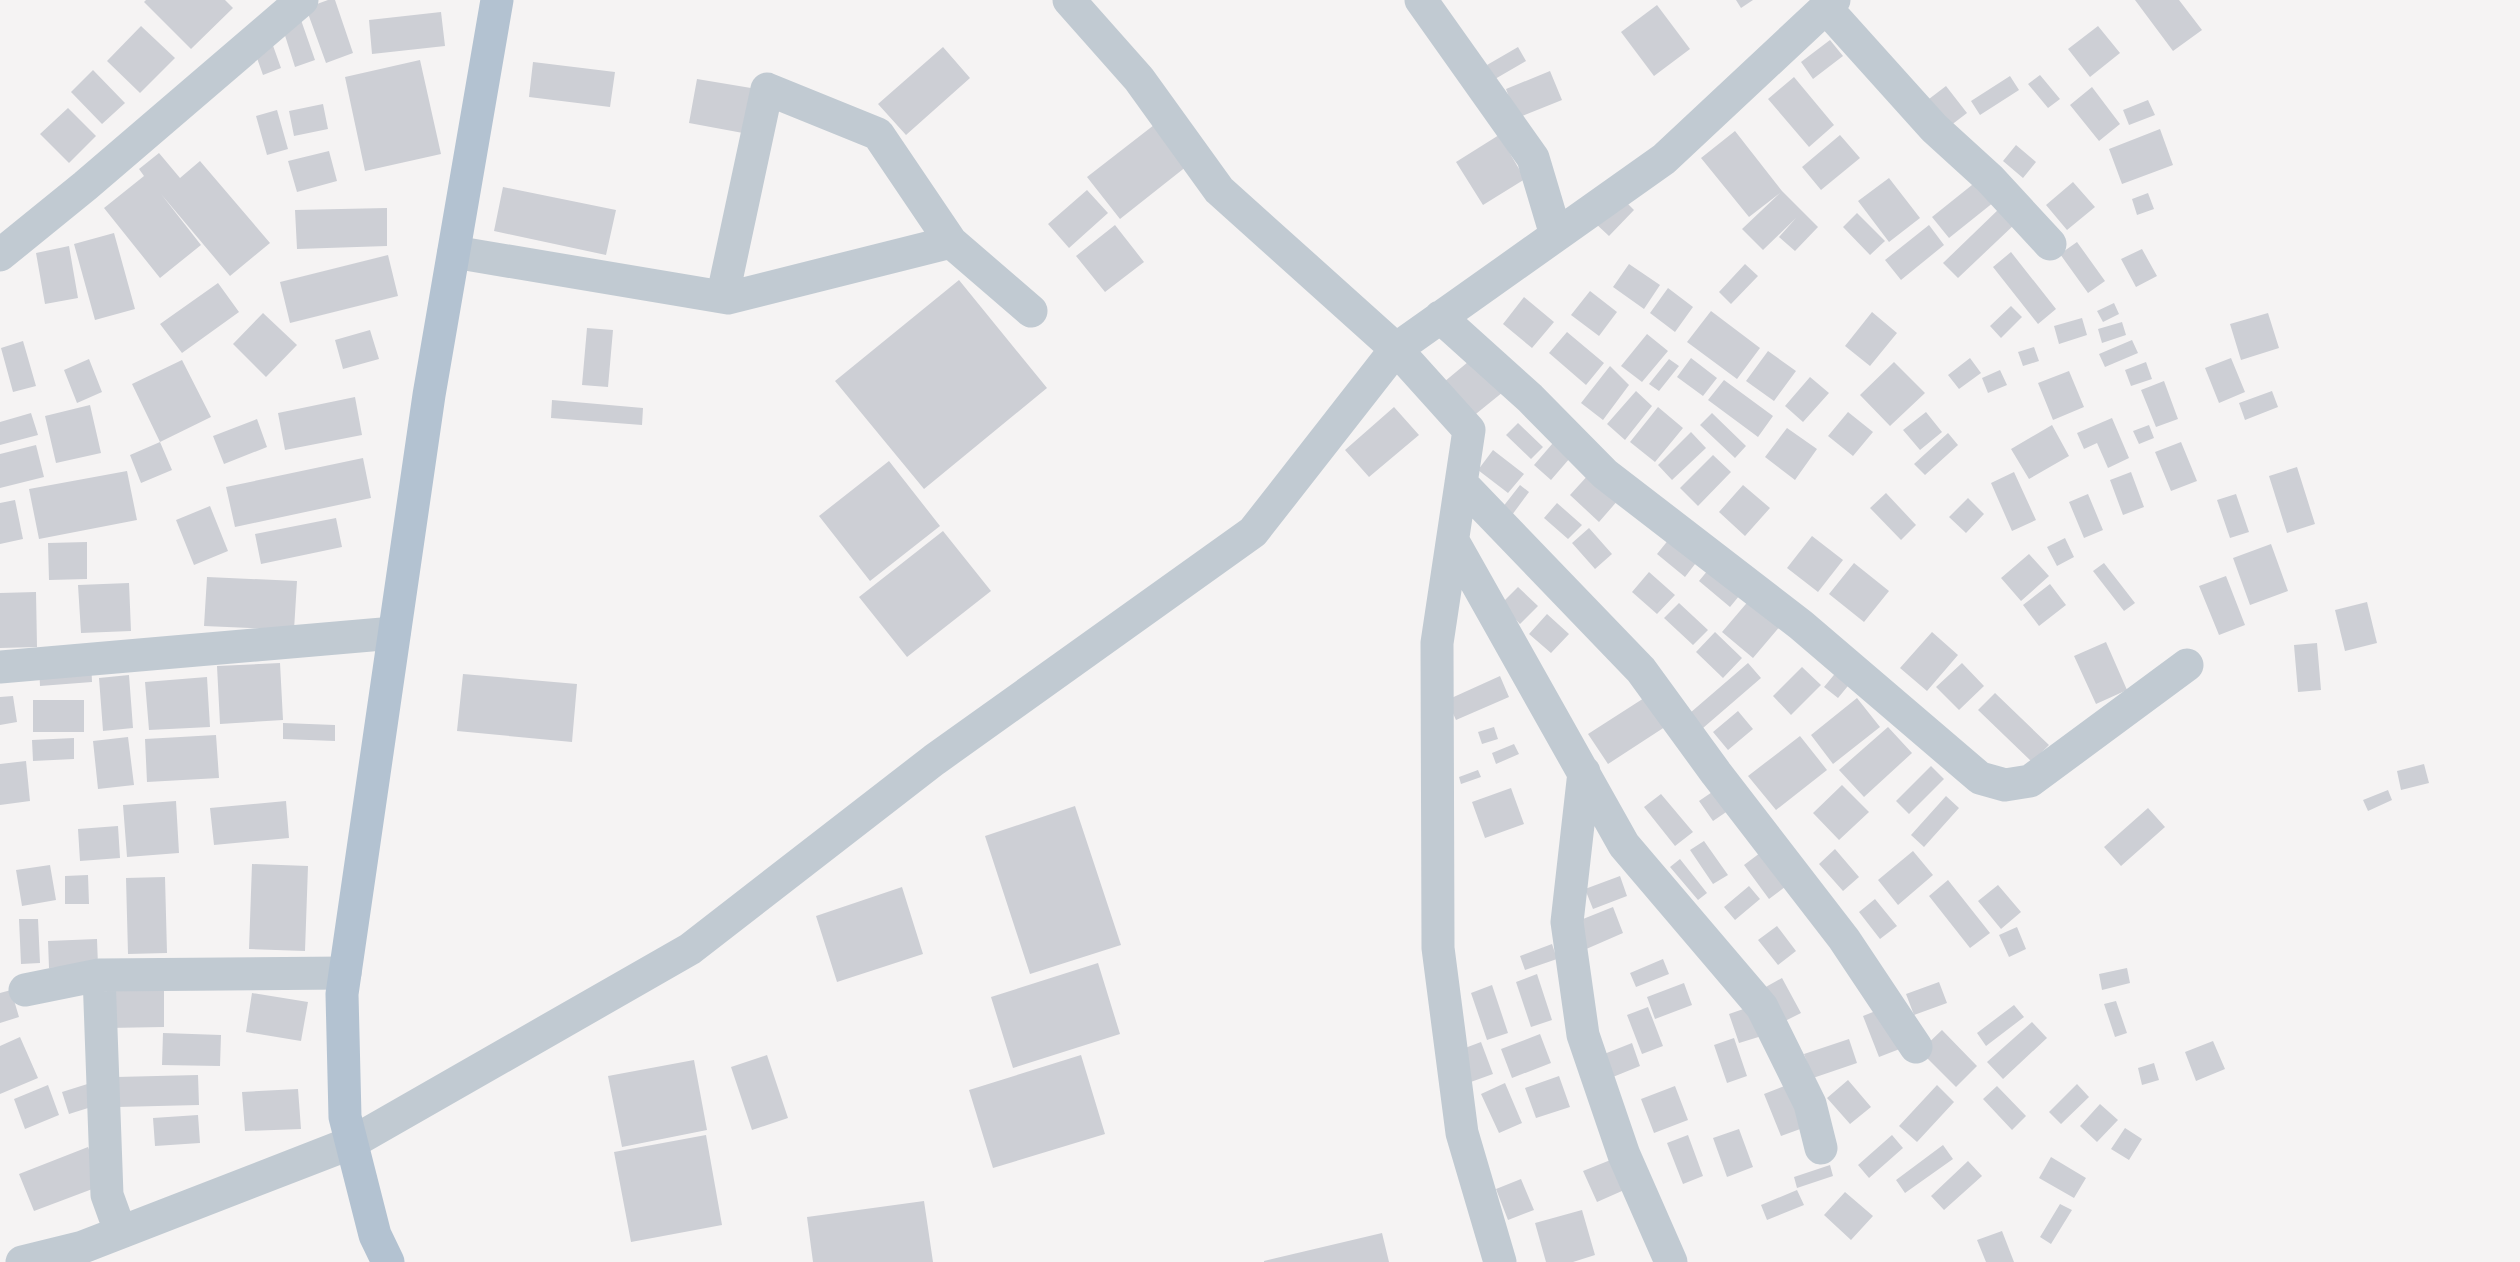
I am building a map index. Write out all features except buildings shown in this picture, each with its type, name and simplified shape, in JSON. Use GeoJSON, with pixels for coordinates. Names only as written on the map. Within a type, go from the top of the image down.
{"type":"FeatureCollection","features":[{"type":"Feature","properties":{"kind":"main road"},"geometry":{"type":"LineString","coordinates":[[388,1262],[375,1235],[345,1117],[342,994],[427,406],[497,0]]}},
{"type":"Feature","properties":{"kind":"street"},"geometry":{"type":"LineString","coordinates":[[0,255],[85,186],[302,0]]}},
{"type":"Feature","properties":{"kind":"street"},"geometry":{"type":"LineString","coordinates":[[1069,0],[1139,79],[1219,190],[1396,349],[1469,430],[1437,643],[1438,948],[1462,1133],[1500,1262]]}},
{"type":"Feature","properties":{"kind":"street"},"geometry":{"type":"LineString","coordinates":[[1421,0],[1533,158],[1556,235]]}},
{"type":"Feature","properties":{"kind":"street"},"geometry":{"type":"LineString","coordinates":[[22,1262],[83,1247],[351,1143],[690,949],[933,759],[1252,532],[1396,349],[1664,159],[1830,4],[1934,128],[1990,179],[2050,244]]}},
{"type":"Feature","properties":{"kind":"street"},"geometry":{"type":"LineString","coordinates":[[728,298],[725,285],[767,90],[878,134],[951,242],[1030,311]]}},
{"type":"Feature","properties":{"kind":"street"},"geometry":{"type":"LineString","coordinates":[[454,252],[728,298],[951,242]]}},
{"type":"Feature","properties":{"kind":"street"},"geometry":{"type":"LineString","coordinates":[[1440,317],[1530,398],[1605,474],[1801,625],[1980,778],[2005,785],[2030,781],[2187,665]]}},
{"type":"Feature","properties":{"kind":"street"},"geometry":{"type":"LineString","coordinates":[[1461,483],[1641,669],[1716,773],[1844,939],[1916,1047]]}},
{"type":"Feature","properties":{"kind":"street"},"geometry":{"type":"LineString","coordinates":[[1453,541],[1624,845],[1762,1007],[1810,1104],[1821,1148]]}},
{"type":"Feature","properties":{"kind":"street"},"geometry":{"type":"LineString","coordinates":[[0,667],[394,633]]}},
{"type":"Feature","properties":{"kind":"street"},"geometry":{"type":"LineString","coordinates":[[1584,772],[1567,922],[1583,1035],[1624,1155],[1671,1262]]}},
{"type":"Feature","properties":{"kind":"street"},"geometry":{"type":"LineString","coordinates":[[25,990],[99,975],[345,973]]}},
{"type":"Feature","properties":{"kind":"street"},"geometry":{"type":"LineString","coordinates":[[99,975],[107,1195],[120,1231]]}}]}
